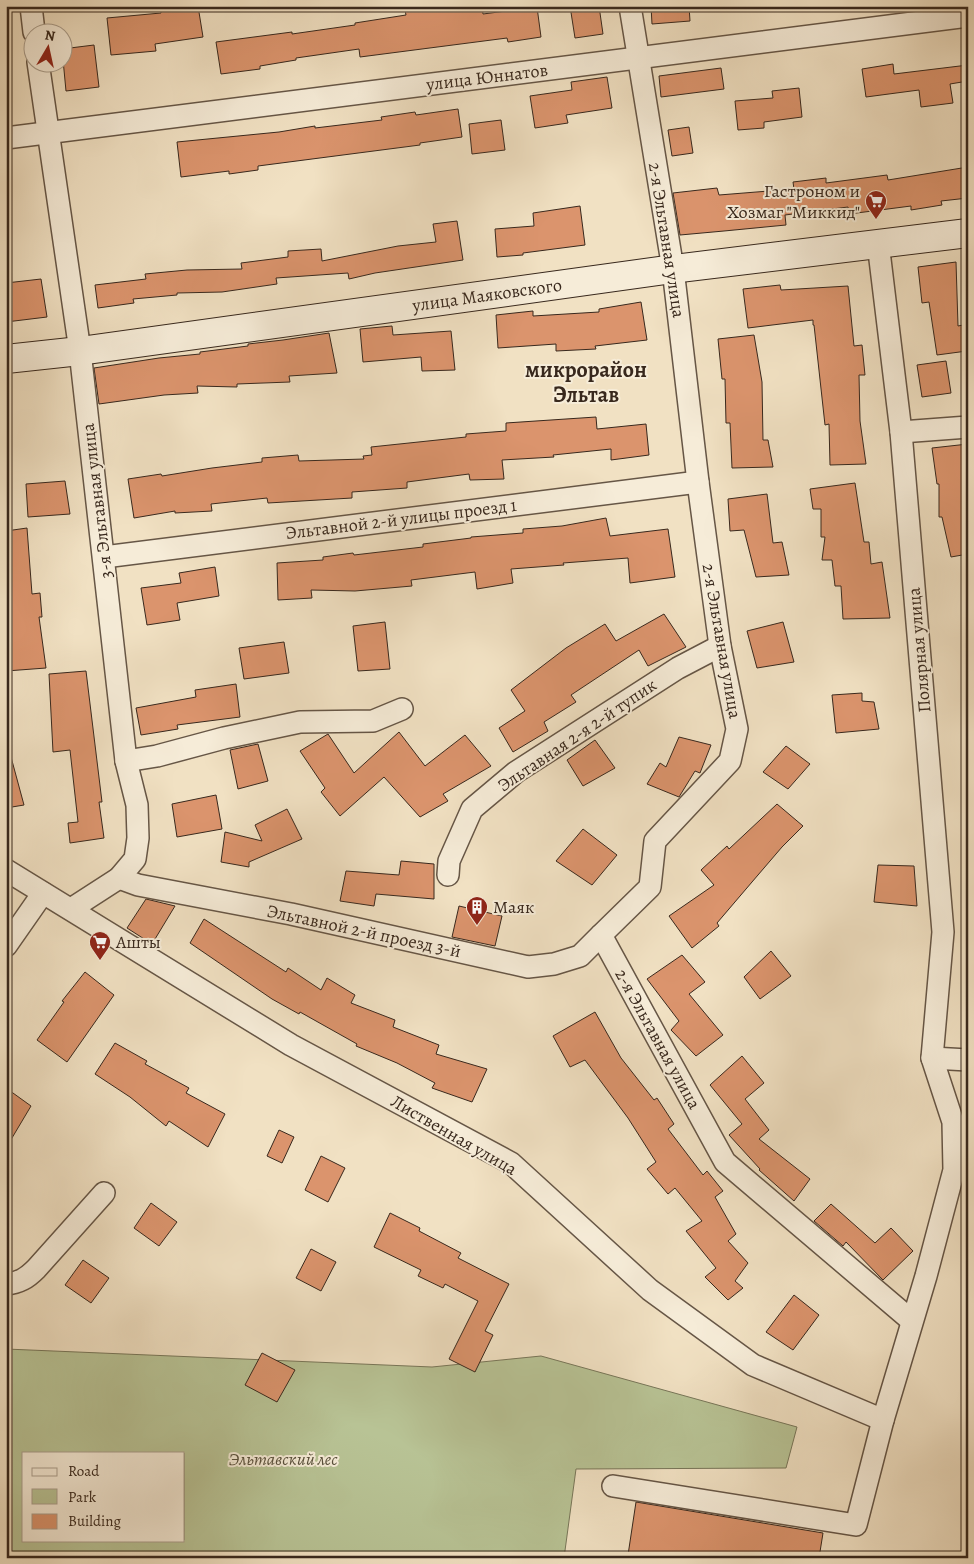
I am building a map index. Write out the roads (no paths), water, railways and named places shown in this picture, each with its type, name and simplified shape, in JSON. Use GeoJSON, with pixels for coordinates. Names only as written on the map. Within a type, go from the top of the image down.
{"type":"FeatureCollection","features":[{"type":"Feature","properties":{"kind":"street"},"geometry":{"type":"LineString","coordinates":[[31,6],[33,22]]}},
{"type":"Feature","properties":{"kind":"street","name":"2-я Эльтавная улица"},"geometry":{"type":"LineString","coordinates":[[630,6],[673,269],[698,482],[720,646],[737,729],[730,761],[655,841],[650,887],[601,935],[725,1162],[912,1321]]}},
{"type":"Feature","properties":{"kind":"street","name":"улица Юннатов"},"geometry":{"type":"LineString","coordinates":[[6,138],[968,16]]}},
{"type":"Feature","properties":{"kind":"street","name":"3-я Эльтавная улица"},"geometry":{"type":"LineString","coordinates":[[39,72],[80,351],[126,761],[137,805],[138,838],[134,859],[119,878],[71,909]]}},
{"type":"Feature","properties":{"kind":"street","name":"улица Маяковского"},"geometry":{"type":"LineString","coordinates":[[6,359],[80,351],[673,269],[968,233]]}},
{"type":"Feature","properties":{"kind":"street","name":"Полярная улица"},"geometry":{"type":"LineString","coordinates":[[878,243],[901,432],[943,932],[932,1058]]}},
{"type":"Feature","properties":{"kind":"street"},"geometry":{"type":"LineString","coordinates":[[901,432],[968,427]]}},
{"type":"Feature","properties":{"kind":"street","name":"Эльтавной 2-й улицы проезд 1"},"geometry":{"type":"LineString","coordinates":[[104,557],[698,482]]}},
{"type":"Feature","properties":{"kind":"street","name":"Эльтавная 2-я 2-й тупик"},"geometry":{"type":"LineString","coordinates":[[448,875],[449,861],[472,809],[516,772],[678,668],[720,646]]}},
{"type":"Feature","properties":{"kind":"street"},"geometry":{"type":"LineString","coordinates":[[126,761],[157,756],[224,738],[300,722],[373,722],[402,709]]}},
{"type":"Feature","properties":{"kind":"street","name":"Лиственная улица"},"geometry":{"type":"LineString","coordinates":[[6,870],[291,1044],[511,1163],[650,1290],[753,1365],[883,1420]]}},
{"type":"Feature","properties":{"kind":"street","name":"Эльтавной 2-й проезд 3-й"},"geometry":{"type":"LineString","coordinates":[[119,878],[138,886],[291,914],[528,967],[554,964],[580,956],[601,935]]}},
{"type":"Feature","properties":{"kind":"street"},"geometry":{"type":"LineString","coordinates":[[6,946],[43,893]]}},
{"type":"Feature","properties":{"kind":"street"},"geometry":{"type":"LineString","coordinates":[[613,1486],[856,1525],[883,1420],[926,1276],[954,1170],[953,1122],[932,1058],[968,1060]]}},
{"type":"Feature","properties":{"kind":"street"},"geometry":{"type":"LineString","coordinates":[[6,1284],[16,1283],[27,1278],[104,1193]]}},
{"type":"Feature","properties":{"kind":"place","name":"Гастроном и Хозмаг \"Миккид\""},"geometry":{"type":"Point","coordinates":[876,220]}},
{"type":"Feature","properties":{"kind":"place","name":"Маяк"},"geometry":{"type":"Point","coordinates":[477,926]}},
{"type":"Feature","properties":{"kind":"place","name":"Ашты"},"geometry":{"type":"Point","coordinates":[100,961]}},
{"type":"Feature","properties":{"kind":"district","name":"микрорайон Эльтав"},"geometry":{"type":"Point","coordinates":[586,382]}},
{"type":"Feature","properties":{"kind":"park label","name":"Эльтавский лес"},"geometry":{"type":"Point","coordinates":[283,1459]}}]}
